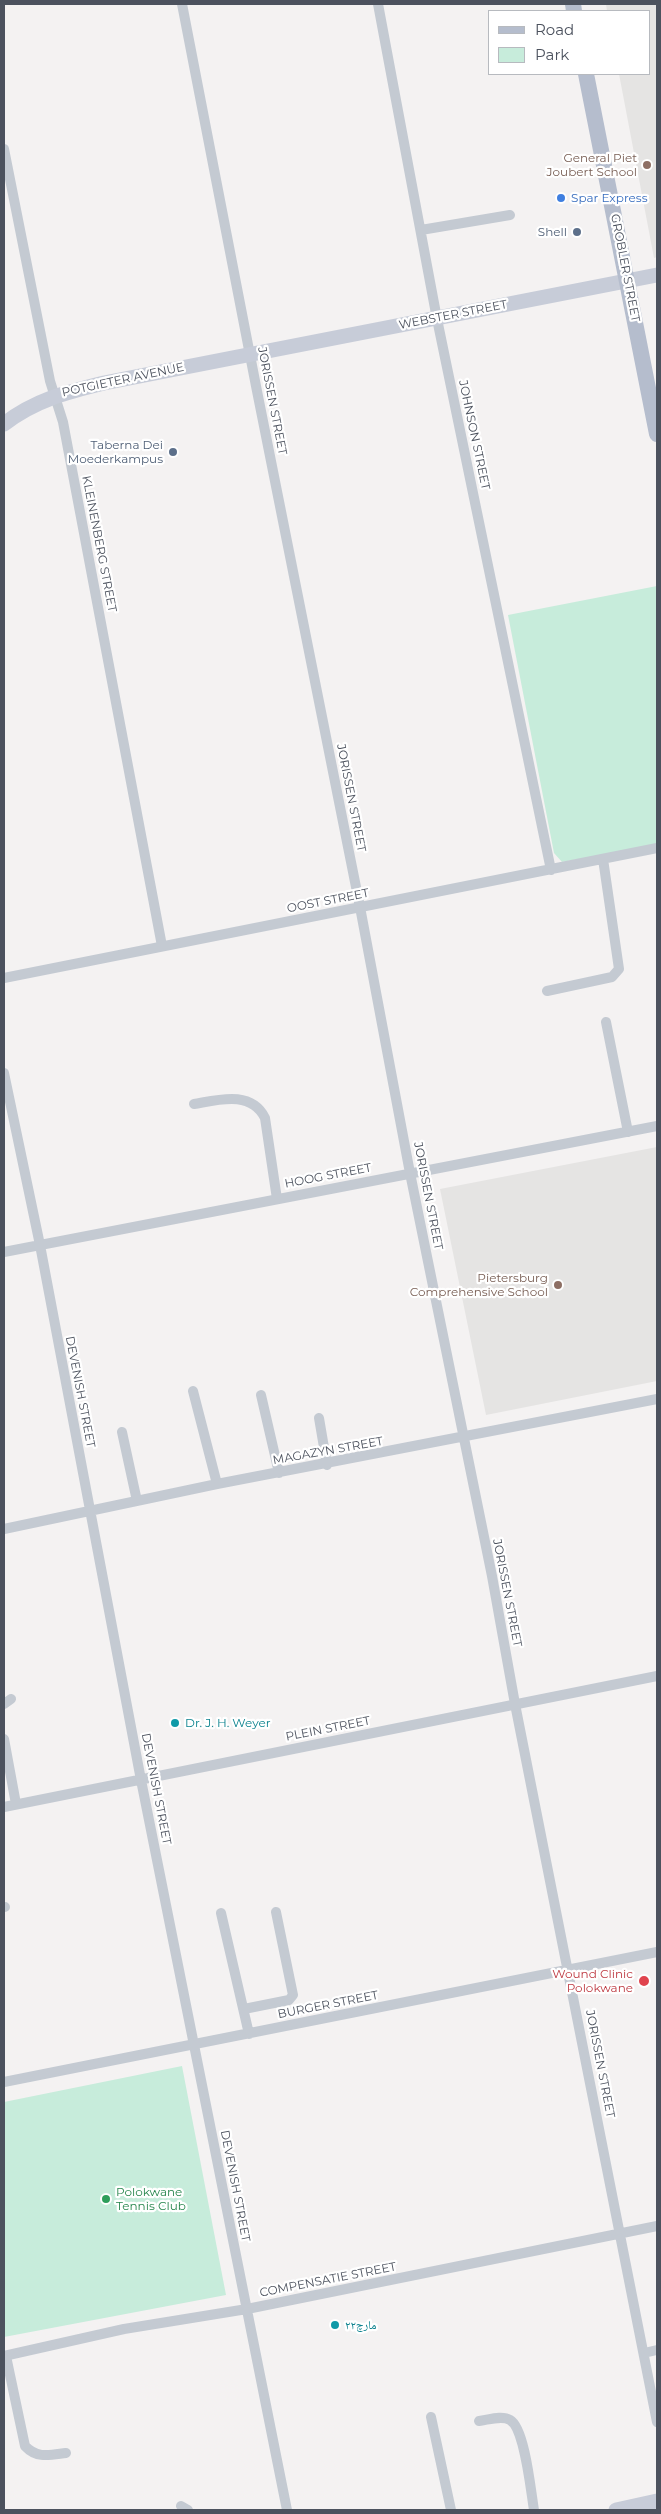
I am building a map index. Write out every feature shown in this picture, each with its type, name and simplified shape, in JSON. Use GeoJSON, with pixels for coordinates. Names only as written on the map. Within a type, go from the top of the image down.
{"type":"FeatureCollection","features":[{"type":"Feature","properties":{"kind":"main road","name":"GROBLER STREET"},"geometry":{"type":"LineString","coordinates":[[586,75],[657,434]]}},
{"type":"Feature","properties":{"kind":"street","name":"JORISSEN STREET"},"geometry":{"type":"LineString","coordinates":[[182,4],[360,907],[410,1173],[464,1438],[657,2422]]}},
{"type":"Feature","properties":{"kind":"street","name":"JOHNSON STREET"},"geometry":{"type":"LineString","coordinates":[[378,4],[437,319],[551,870]]}},
{"type":"Feature","properties":{"kind":"street","name":"KLEINENBERG STREET"},"geometry":{"type":"LineString","coordinates":[[4,149],[54,395],[63,422],[162,946]]}},
{"type":"Feature","properties":{"kind":"street"},"geometry":{"type":"LineString","coordinates":[[421,230],[510,215]]}},
{"type":"Feature","properties":{"kind":"street","name":"WEBSTER STREET"},"geometry":{"type":"LineString","coordinates":[[250,355],[657,275]]}},
{"type":"Feature","properties":{"kind":"street","name":"POTGIETER AVENUE"},"geometry":{"type":"LineString","coordinates":[[4,424],[34,404],[54,395],[178,368],[250,355]]}},
{"type":"Feature","properties":{"kind":"street","name":"OOST STREET"},"geometry":{"type":"LineString","coordinates":[[4,978],[657,848]]}},
{"type":"Feature","properties":{"kind":"street"},"geometry":{"type":"LineString","coordinates":[[548,991],[612,976],[619,969],[603,859]]}},
{"type":"Feature","properties":{"kind":"street"},"geometry":{"type":"LineString","coordinates":[[606,1022],[628,1132]]}},
{"type":"Feature","properties":{"kind":"street","name":"DEVENISH STREET"},"geometry":{"type":"LineString","coordinates":[[4,1073],[40,1245],[140,1780],[287,2510]]}},
{"type":"Feature","properties":{"kind":"street"},"geometry":{"type":"LineString","coordinates":[[194,1104],[235,1097],[262,1112],[265,1118],[277,1199]]}},
{"type":"Feature","properties":{"kind":"street","name":"HOOG STREET"},"geometry":{"type":"LineString","coordinates":[[4,1252],[657,1126]]}},
{"type":"Feature","properties":{"kind":"street"},"geometry":{"type":"LineString","coordinates":[[193,1390],[217,1484]]}},
{"type":"Feature","properties":{"kind":"street"},"geometry":{"type":"LineString","coordinates":[[261,1395],[279,1473]]}},
{"type":"Feature","properties":{"kind":"street","name":"MAGAZYN STREET"},"geometry":{"type":"LineString","coordinates":[[4,1529],[217,1484],[464,1438],[657,1399]]}},
{"type":"Feature","properties":{"kind":"street"},"geometry":{"type":"LineString","coordinates":[[319,1418],[327,1464]]}},
{"type":"Feature","properties":{"kind":"street"},"geometry":{"type":"LineString","coordinates":[[122,1432],[137,1501]]}},
{"type":"Feature","properties":{"kind":"street","name":"PLEIN STREET"},"geometry":{"type":"LineString","coordinates":[[4,1807],[657,1676]]}},
{"type":"Feature","properties":{"kind":"street"},"geometry":{"type":"LineString","coordinates":[[4,1738],[16,1804]]}},
{"type":"Feature","properties":{"kind":"street"},"geometry":{"type":"LineString","coordinates":[[244,2009],[289,2000],[292,1995],[276,1912]]}},
{"type":"Feature","properties":{"kind":"street"},"geometry":{"type":"LineString","coordinates":[[221,1913],[249,2034]]}},
{"type":"Feature","properties":{"kind":"street","name":"BURGER STREET"},"geometry":{"type":"LineString","coordinates":[[4,2082],[657,1952]]}},
{"type":"Feature","properties":{"kind":"street","name":"COMPENSATIE STREET"},"geometry":{"type":"LineString","coordinates":[[5,2356],[124,2329],[247,2309],[657,2226]]}},
{"type":"Feature","properties":{"kind":"street"},"geometry":{"type":"LineString","coordinates":[[644,2353],[657,2350]]}},
{"type":"Feature","properties":{"kind":"street"},"geometry":{"type":"LineString","coordinates":[[5,2356],[25,2446],[30,2451],[41,2456],[66,2453]]}},
{"type":"Feature","properties":{"kind":"street"},"geometry":{"type":"LineString","coordinates":[[431,2417],[451,2510]]}},
{"type":"Feature","properties":{"kind":"street"},"geometry":{"type":"LineString","coordinates":[[479,2420],[502,2418],[509,2419],[514,2423],[521,2439],[534,2510]]}},
{"type":"Feature","properties":{"kind":"street"},"geometry":{"type":"LineString","coordinates":[[616,2510],[657,2501]]}},
{"type":"Feature","properties":{"kind":"shaded area","name":"General Piet Joubert School"},"geometry":{"type":"Polygon","coordinates":[[[606,4],[657,4],[657,257],[654,258],[619,75],[651,75],[651,10],[607,10],[606,4]]]}},
{"type":"Feature","properties":{"kind":"shaded area","name":"Pietersburg Comprehensive School"},"geometry":{"type":"Polygon","coordinates":[[[657,1147],[657,1381],[486,1415],[440,1189],[657,1147]]]}},
{"type":"Feature","properties":{"kind":"green space"},"geometry":{"type":"Polygon","coordinates":[[[657,586],[657,845],[562,862],[554,853],[508,615],[657,586]]]}},
{"type":"Feature","properties":{"kind":"green space","name":"Polokwane Tennis Club"},"geometry":{"type":"Polygon","coordinates":[[[182,2066],[226,2295],[4,2337],[4,2102],[182,2066]]]}},
{"type":"Feature","properties":{"kind":"place","name":"General Piet Joubert School"},"geometry":{"type":"Point","coordinates":[647,165]}},
{"type":"Feature","properties":{"kind":"place","name":"Spar Express"},"geometry":{"type":"Point","coordinates":[561,198]}},
{"type":"Feature","properties":{"kind":"place","name":"Shell"},"geometry":{"type":"Point","coordinates":[577,232]}},
{"type":"Feature","properties":{"kind":"place","name":"Taberna Dei Moederkampus"},"geometry":{"type":"Point","coordinates":[173,452]}},
{"type":"Feature","properties":{"kind":"place","name":"Pietersburg Comprehensive School"},"geometry":{"type":"Point","coordinates":[558,1285]}},
{"type":"Feature","properties":{"kind":"place","name":"Dr. J. H. Weyer"},"geometry":{"type":"Point","coordinates":[175,1723]}},
{"type":"Feature","properties":{"kind":"place","name":"Wound Clinic Polokwane"},"geometry":{"type":"Point","coordinates":[644,1981]}},
{"type":"Feature","properties":{"kind":"place","name":"Polokwane Tennis Club"},"geometry":{"type":"Point","coordinates":[106,2199]}},
{"type":"Feature","properties":{"kind":"place","name":"۲۲مارچ"},"geometry":{"type":"Point","coordinates":[335,2325]}}]}
